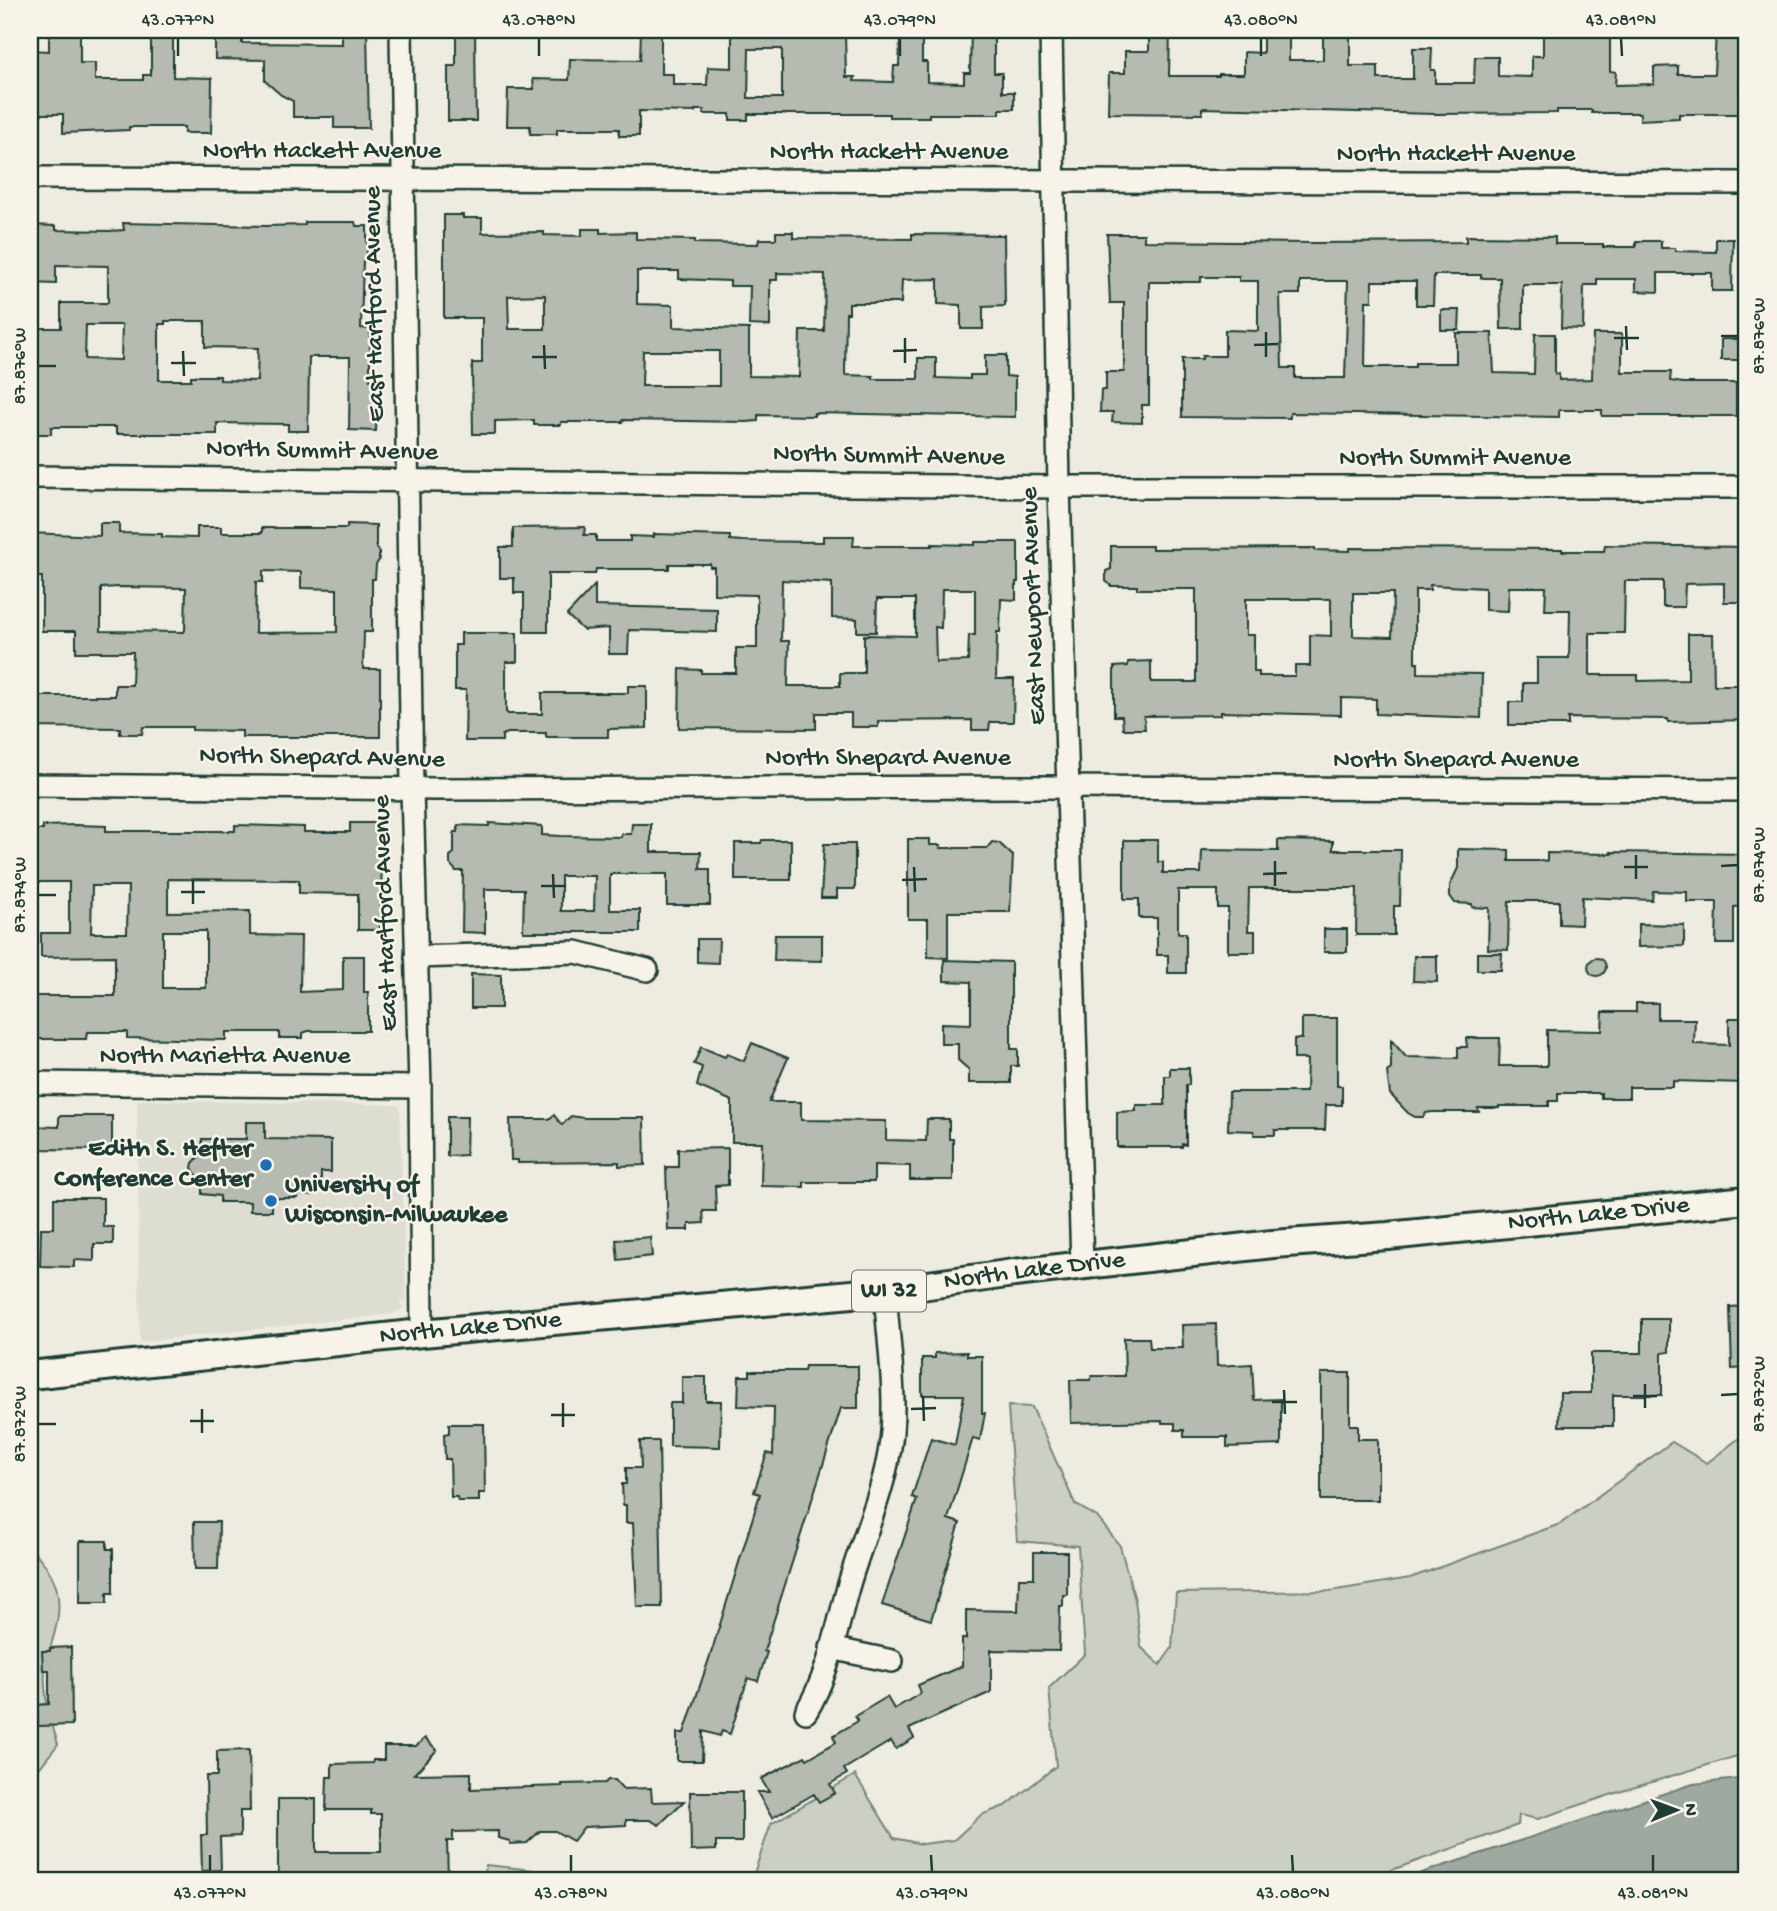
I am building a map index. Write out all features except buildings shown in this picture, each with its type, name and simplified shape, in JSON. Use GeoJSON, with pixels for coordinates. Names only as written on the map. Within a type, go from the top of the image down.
{"type":"FeatureCollection","features":[{"type":"Feature","properties":{"kind":"main road","name":"North Lake Drive"},"geometry":{"type":"LineString","coordinates":[[30,1375],[422,1334],[886,1291],[1082,1265],[1273,1244],[1388,1236],[1747,1199]]}},
{"type":"Feature","properties":{"kind":"street","name":"East Hartford Avenue"},"geometry":{"type":"LineString","coordinates":[[401,30],[422,1334]]}},
{"type":"Feature","properties":{"kind":"street","name":"East Newport Avenue"},"geometry":{"type":"LineString","coordinates":[[1051,30],[1059,487],[1082,1265]]}},
{"type":"Feature","properties":{"kind":"street","name":"North Hackett Avenue"},"geometry":{"type":"LineString","coordinates":[[30,178],[1747,183]]}},
{"type":"Feature","properties":{"kind":"street","name":"North Summit Avenue"},"geometry":{"type":"LineString","coordinates":[[30,477],[1059,487],[1747,487]]}},
{"type":"Feature","properties":{"kind":"street","name":"North Shepard Avenue"},"geometry":{"type":"LineString","coordinates":[[30,785],[1747,790]]}},
{"type":"Feature","properties":{"kind":"street"},"geometry":{"type":"LineString","coordinates":[[416,957],[576,952],[647,970]]}},
{"type":"Feature","properties":{"kind":"street","name":"North Marietta Avenue"},"geometry":{"type":"LineString","coordinates":[[30,1083],[420,1087]]}},
{"type":"Feature","properties":{"kind":"street"},"geometry":{"type":"LineString","coordinates":[[806,1712],[823,1678],[848,1587],[881,1492],[891,1440],[886,1291]]}},
{"type":"Feature","properties":{"kind":"street"},"geometry":{"type":"LineString","coordinates":[[831,1648],[892,1661]]}},
{"type":"Feature","properties":{"kind":"shaded area","name":"University of Wisconsin-Milwaukee"},"geometry":{"type":"Polygon","coordinates":[[[137,1100],[400,1105],[406,1303],[399,1299],[404,1308],[393,1314],[140,1342],[137,1100]]]}},
{"type":"Feature","properties":{"kind":"shaded area"},"geometry":{"type":"Polygon","coordinates":[[[1008,1406],[1032,1407],[1075,1504],[1097,1517],[1120,1546],[1135,1600],[1141,1647],[1160,1665],[1172,1648],[1176,1593],[1330,1591],[1410,1578],[1560,1524],[1672,1442],[1707,1463],[1747,1432],[1747,1753],[1538,1819],[1519,1815],[1518,1825],[1361,1881],[717,1881],[753,1876],[771,1824],[855,1775],[894,1838],[922,1844],[954,1840],[981,1815],[1007,1805],[1056,1766],[1049,1688],[1085,1654],[1078,1546],[1017,1541],[1008,1406]]]}},
{"type":"Feature","properties":{"kind":"shaded area"},"geometry":{"type":"Polygon","coordinates":[[[30,1548],[52,1576],[59,1607],[45,1679],[48,1707],[58,1744],[30,1780],[30,1548]]]}},
{"type":"Feature","properties":{"kind":"shaded area"},"geometry":{"type":"Polygon","coordinates":[[[1747,1778],[1747,1881],[1397,1881],[1693,1784],[1747,1778]]]}},
{"type":"Feature","properties":{"kind":"shaded area"},"geometry":{"type":"Polygon","coordinates":[[[486,1865],[533,1870],[539,1881],[484,1881],[486,1865]]]}},
{"type":"Feature","properties":{"kind":"place","name":"Edith S. Hefter Conference Center"},"geometry":{"type":"Point","coordinates":[266,1165]}},
{"type":"Feature","properties":{"kind":"place","name":"University of Wisconsin-Milwaukee"},"geometry":{"type":"Point","coordinates":[271,1201]}}]}
